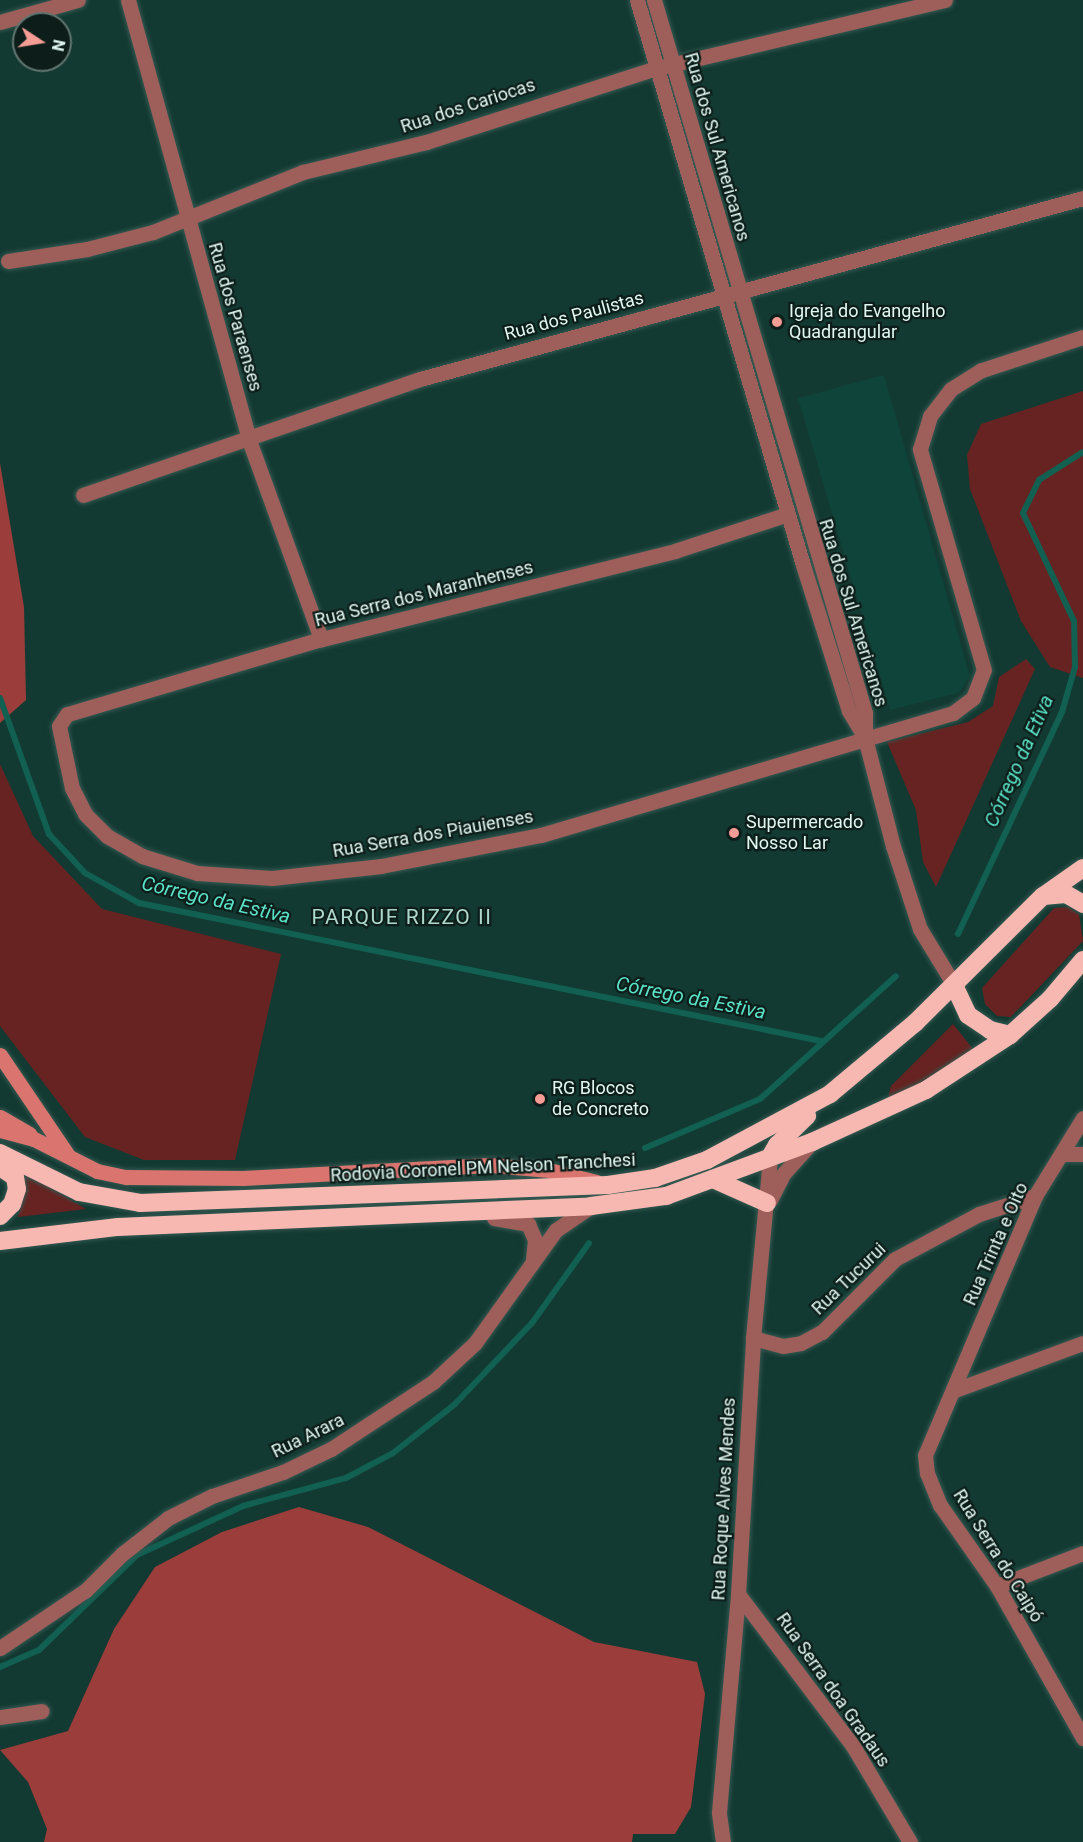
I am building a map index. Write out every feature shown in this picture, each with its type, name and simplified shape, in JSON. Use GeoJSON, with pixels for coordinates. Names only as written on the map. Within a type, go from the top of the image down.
{"type":"FeatureCollection","features":[{"type":"Feature","properties":{"kind":"highway","name":"Rodovia Coronel PM Nelson Tranchesi"},"geometry":{"type":"LineString","coordinates":[[0,1152],[79,1192],[140,1203],[608,1185],[655,1178],[707,1160],[830,1094],[954,985],[1043,896],[1083,868]]}},
{"type":"Feature","properties":{"kind":"highway"},"geometry":{"type":"LineString","coordinates":[[1043,896],[1066,894],[1083,904]]}},
{"type":"Feature","properties":{"kind":"highway"},"geometry":{"type":"LineString","coordinates":[[0,1241],[117,1227],[408,1216],[591,1206],[666,1196],[812,1142],[926,1090],[1010,1035],[1050,999],[1083,960]]}},
{"type":"Feature","properties":{"kind":"highway"},"geometry":{"type":"LineString","coordinates":[[954,985],[968,1015],[984,1027],[1010,1035]]}},
{"type":"Feature","properties":{"kind":"highway"},"geometry":{"type":"LineString","coordinates":[[770,1158],[784,1137],[830,1094]]}},
{"type":"Feature","properties":{"kind":"highway"},"geometry":{"type":"LineString","coordinates":[[0,1167],[15,1177],[17,1190],[12,1204],[0,1216]]}},
{"type":"Feature","properties":{"kind":"highway"},"geometry":{"type":"LineString","coordinates":[[713,1179],[766,1207]]}},
{"type":"Feature","properties":{"kind":"street"},"geometry":{"type":"LineString","coordinates":[[0,22],[78,0]]}},
{"type":"Feature","properties":{"kind":"street","name":"Rua dos Paraenses"},"geometry":{"type":"LineString","coordinates":[[128,0],[249,440],[321,639]]}},
{"type":"Feature","properties":{"kind":"street","name":"Rua dos Sul Americanos"},"geometry":{"type":"LineString","coordinates":[[637,0],[788,514],[849,711],[865,738]]}},
{"type":"Feature","properties":{"kind":"street","name":"Rua dos Sul Americanos"},"geometry":{"type":"LineString","coordinates":[[654,0],[865,713],[865,738]]}},
{"type":"Feature","properties":{"kind":"street","name":"Rua dos Cariocas"},"geometry":{"type":"LineString","coordinates":[[8,261],[87,249],[187,220],[253,189],[303,172],[426,142],[657,68],[945,0]]}},
{"type":"Feature","properties":{"kind":"street","name":"Rua dos Paulistas"},"geometry":{"type":"LineString","coordinates":[[83,495],[249,440],[420,379],[1083,198]]}},
{"type":"Feature","properties":{"kind":"street"},"geometry":{"type":"LineString","coordinates":[[954,985],[920,929],[879,799],[865,738],[965,707],[973,698],[984,670],[920,449],[930,416],[951,389],[982,370],[1083,337]]}},
{"type":"Feature","properties":{"kind":"street","name":"Rua Serra dos Maranhenses"},"geometry":{"type":"LineString","coordinates":[[70,713],[321,639],[675,551],[788,514]]}},
{"type":"Feature","properties":{"kind":"street","name":"Rua Serra dos Piauienses"},"geometry":{"type":"LineString","coordinates":[[70,713],[59,726],[72,788],[85,814],[107,836],[142,856],[197,873],[272,878],[381,867],[541,835],[865,738]]}},
{"type":"Feature","properties":{"kind":"street"},"geometry":{"type":"LineString","coordinates":[[0,1055],[68,1156]]}},
{"type":"Feature","properties":{"kind":"street"},"geometry":{"type":"LineString","coordinates":[[0,1117],[34,1138],[97,1171],[126,1177],[243,1179],[490,1165],[549,1170],[608,1185]]}},
{"type":"Feature","properties":{"kind":"street","name":"Rua Trinta e Oito"},"geometry":{"type":"LineString","coordinates":[[955,1390],[1035,1196],[1063,1154],[1083,1118]]}},
{"type":"Feature","properties":{"kind":"street"},"geometry":{"type":"LineString","coordinates":[[0,1130],[34,1138]]}},
{"type":"Feature","properties":{"kind":"street"},"geometry":{"type":"LineString","coordinates":[[766,1207],[784,1173],[812,1142]]}},
{"type":"Feature","properties":{"kind":"street"},"geometry":{"type":"LineString","coordinates":[[1063,1154],[1083,1154]]}},
{"type":"Feature","properties":{"kind":"street","name":"Rua Roque Alves Mendes"},"geometry":{"type":"LineString","coordinates":[[723,1842],[719,1812],[738,1594],[753,1338],[770,1158]]}},
{"type":"Feature","properties":{"kind":"street","name":"Rua Tucurui"},"geometry":{"type":"LineString","coordinates":[[753,1338],[783,1346],[801,1343],[822,1332],[895,1259],[979,1214],[1035,1196]]}},
{"type":"Feature","properties":{"kind":"street","name":"Rua Arara"},"geometry":{"type":"LineString","coordinates":[[0,1648],[86,1590],[122,1554],[168,1518],[212,1496],[283,1472],[331,1449],[433,1382],[475,1343],[556,1230],[591,1206]]}},
{"type":"Feature","properties":{"kind":"street"},"geometry":{"type":"LineString","coordinates":[[408,1216],[519,1220],[532,1229],[535,1240],[532,1262]]}},
{"type":"Feature","properties":{"kind":"street"},"geometry":{"type":"LineString","coordinates":[[955,1390],[1083,1343]]}},
{"type":"Feature","properties":{"kind":"street","name":"Rua Serra do Caipó"},"geometry":{"type":"LineString","coordinates":[[955,1390],[927,1442],[927,1473],[940,1504],[997,1586],[1083,1738]]}},
{"type":"Feature","properties":{"kind":"street"},"geometry":{"type":"LineString","coordinates":[[997,1586],[1083,1553]]}},
{"type":"Feature","properties":{"kind":"street","name":"Rua Serra doa Gradaus"},"geometry":{"type":"LineString","coordinates":[[738,1594],[853,1746],[910,1842]]}},
{"type":"Feature","properties":{"kind":"street"},"geometry":{"type":"LineString","coordinates":[[0,1718],[42,1711]]}},
{"type":"Feature","properties":{"kind":"shaded area"},"geometry":{"type":"Polygon","coordinates":[[[884,375],[970,676],[959,693],[890,710],[798,398],[884,375]]]}},
{"type":"Feature","properties":{"kind":"shaded area"},"geometry":{"type":"Polygon","coordinates":[[[1083,391],[1083,678],[1050,667],[1021,621],[970,489],[967,455],[981,424],[1083,391]]]}},
{"type":"Feature","properties":{"kind":"shaded area"},"geometry":{"type":"Polygon","coordinates":[[[0,463],[24,607],[26,700],[0,723],[0,463]]]}},
{"type":"Feature","properties":{"kind":"shaded area"},"geometry":{"type":"Polygon","coordinates":[[[1026,659],[1035,669],[936,887],[923,862],[916,810],[887,742],[968,722],[993,706],[999,677],[1026,659]]]}},
{"type":"Feature","properties":{"kind":"shaded area"},"geometry":{"type":"Polygon","coordinates":[[[0,764],[33,836],[102,909],[281,954],[235,1160],[144,1160],[85,1137],[0,1026],[0,764]]]}},
{"type":"Feature","properties":{"kind":"shaded area"},"geometry":{"type":"Polygon","coordinates":[[[1068,907],[1079,914],[1083,941],[1011,1017],[997,1016],[985,1004],[982,988],[1054,908],[1068,907]]]}},
{"type":"Feature","properties":{"kind":"shaded area"},"geometry":{"type":"Polygon","coordinates":[[[953,1024],[973,1049],[948,1071],[887,1101],[891,1086],[953,1024]]]}},
{"type":"Feature","properties":{"kind":"shaded area"},"geometry":{"type":"Polygon","coordinates":[[[21,1171],[86,1209],[18,1217],[25,1187],[21,1171]]]}},
{"type":"Feature","properties":{"kind":"shaded area"},"geometry":{"type":"Polygon","coordinates":[[[299,1507],[368,1527],[594,1642],[697,1662],[705,1694],[691,1807],[675,1834],[633,1834],[632,1842],[44,1842],[47,1829],[28,1782],[0,1750],[68,1731],[114,1629],[155,1567],[222,1532],[299,1507]]]}},
{"type":"Feature","properties":{"kind":"waterway","name":"Córrego da Etiva"},"geometry":{"type":"LineString","coordinates":[[958,934],[1062,712],[1075,667],[1074,621],[1023,513],[1039,480],[1083,452]]}},
{"type":"Feature","properties":{"kind":"waterway","name":"Córrego da Estiva"},"geometry":{"type":"LineString","coordinates":[[0,698],[49,834],[85,873],[139,903],[821,1041]]}},
{"type":"Feature","properties":{"kind":"waterway","name":"Córrego da Etiva"},"geometry":{"type":"LineString","coordinates":[[645,1148],[760,1099],[896,976]]}},
{"type":"Feature","properties":{"kind":"waterway"},"geometry":{"type":"LineString","coordinates":[[0,1667],[39,1650],[137,1555],[243,1506],[346,1478],[393,1453],[455,1404],[532,1323],[589,1243]]}},
{"type":"Feature","properties":{"kind":"place","name":"Igreja do Evangelho Quadrangular"},"geometry":{"type":"Point","coordinates":[777,322]}},
{"type":"Feature","properties":{"kind":"place","name":"Supermercado Nosso Lar"},"geometry":{"type":"Point","coordinates":[734,833]}},
{"type":"Feature","properties":{"kind":"place","name":"RG Blocos de Concreto"},"geometry":{"type":"Point","coordinates":[540,1099]}},
{"type":"Feature","properties":{"kind":"district","name":"PARQUE RIZZO II"},"geometry":{"type":"Point","coordinates":[402,917]}}]}
